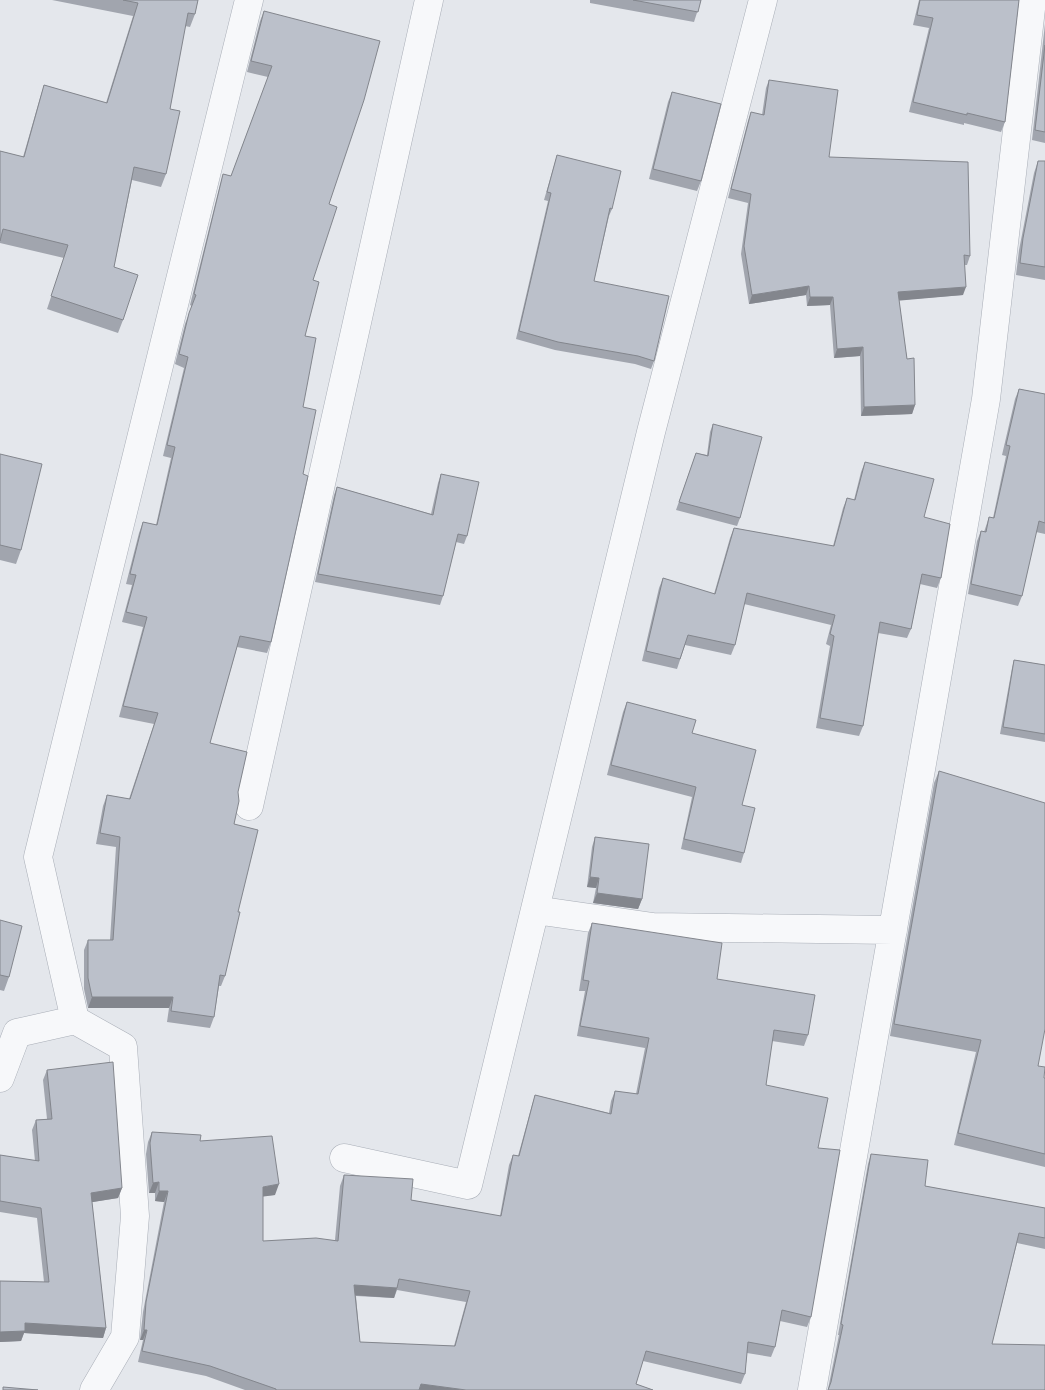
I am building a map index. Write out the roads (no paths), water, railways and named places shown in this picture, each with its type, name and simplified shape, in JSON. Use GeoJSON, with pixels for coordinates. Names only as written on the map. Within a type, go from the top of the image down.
{"type":"FeatureCollection","features":[{"type":"Feature","properties":{"kind":"street"},"geometry":{"type":"LineString","coordinates":[[75,1020],[38,857],[249,0]]}},
{"type":"Feature","properties":{"kind":"street"},"geometry":{"type":"LineString","coordinates":[[249,806],[429,0]]}},
{"type":"Feature","properties":{"kind":"street"},"geometry":{"type":"LineString","coordinates":[[344,1158],[468,1185],[654,423],[763,0]]}},
{"type":"Feature","properties":{"kind":"street"},"geometry":{"type":"LineString","coordinates":[[812,1390],[986,399],[1032,0]]}},
{"type":"Feature","properties":{"kind":"street"},"geometry":{"type":"LineString","coordinates":[[535,910],[653,927],[893,930]]}},
{"type":"Feature","properties":{"kind":"street"},"geometry":{"type":"LineString","coordinates":[[0,1078],[17,1033],[75,1020],[123,1047],[135,1216],[124,1337],[94,1390]]}}]}
